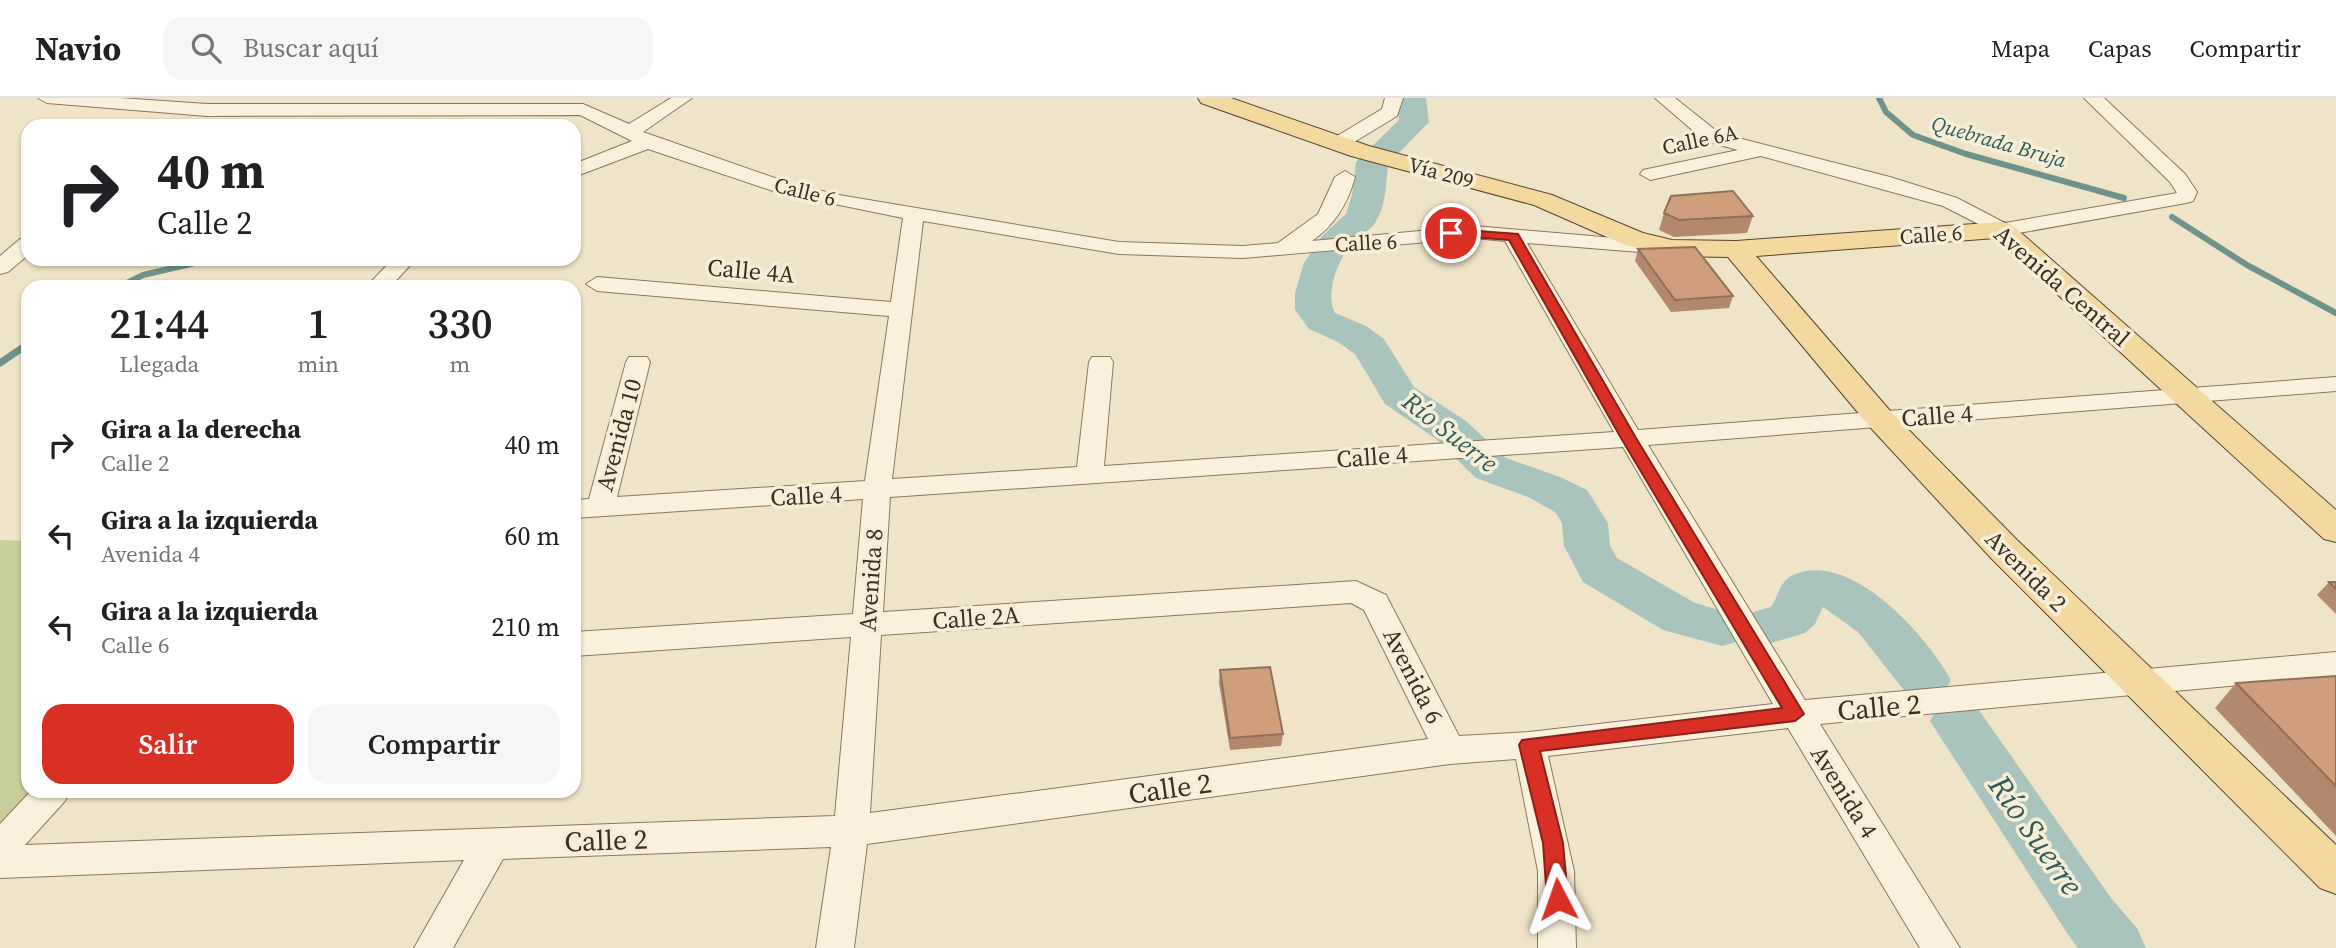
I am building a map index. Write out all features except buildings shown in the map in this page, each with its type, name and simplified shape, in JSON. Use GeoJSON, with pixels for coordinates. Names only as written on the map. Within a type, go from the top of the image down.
{"type":"FeatureCollection","features":[{"type":"Feature","properties":{"kind":"main road","name":"Vía 209"},"geometry":{"type":"LineString","coordinates":[[1209,98],[1367,153],[1543,200],[1634,239],[1672,248]]}},
{"type":"Feature","properties":{"kind":"main road","name":"Calle 6"},"geometry":{"type":"LineString","coordinates":[[1672,248],[1736,249],[2002,230]]}},
{"type":"Feature","properties":{"kind":"main road","name":"Avenida Central"},"geometry":{"type":"LineString","coordinates":[[2002,230],[2336,530]]}},
{"type":"Feature","properties":{"kind":"main road","name":"Avenida 2"},"geometry":{"type":"LineString","coordinates":[[1736,249],[1881,420],[2138,684],[2336,874]]}},
{"type":"Feature","properties":{"kind":"street"},"geometry":{"type":"LineString","coordinates":[[47,98],[207,110],[576,104]]}},
{"type":"Feature","properties":{"kind":"street"},"geometry":{"type":"LineString","coordinates":[[581,168],[638,137],[683,98]]}},
{"type":"Feature","properties":{"kind":"street"},"geometry":{"type":"LineString","coordinates":[[1339,143],[1390,112],[1394,98]]}},
{"type":"Feature","properties":{"kind":"street","name":"Avenida Central"},"geometry":{"type":"LineString","coordinates":[[1664,98],[1712,137],[1882,181],[1950,202],[2002,230]]}},
{"type":"Feature","properties":{"kind":"street","name":"Calle 6"},"geometry":{"type":"LineString","coordinates":[[2002,230],[2179,200],[2188,192],[2184,185],[2093,98]]}},
{"type":"Feature","properties":{"kind":"street","name":"Calle 6"},"geometry":{"type":"LineString","coordinates":[[576,104],[638,137],[783,188],[839,201],[1119,248],[1243,252],[1409,240],[1451,233],[1672,248]]}},
{"type":"Feature","properties":{"kind":"street"},"geometry":{"type":"LineString","coordinates":[[195,119],[207,110]]}},
{"type":"Feature","properties":{"kind":"street","name":"Calle 6A"},"geometry":{"type":"LineString","coordinates":[[1650,174],[1760,151]]}},
{"type":"Feature","properties":{"kind":"street"},"geometry":{"type":"LineString","coordinates":[[1285,247],[1318,228],[1341,197],[1345,177]]}},
{"type":"Feature","properties":{"kind":"street","name":"Avenida 8"},"geometry":{"type":"LineString","coordinates":[[835,948],[851,831],[877,492],[914,213]]}},
{"type":"Feature","properties":{"kind":"street","name":"Avenida 4"},"geometry":{"type":"LineString","coordinates":[[1513,237],[1628,438],[1941,948]]}},
{"type":"Feature","properties":{"kind":"street"},"geometry":{"type":"LineString","coordinates":[[0,267],[21,250]]}},
{"type":"Feature","properties":{"kind":"street"},"geometry":{"type":"LineString","coordinates":[[384,280],[398,266]]}},
{"type":"Feature","properties":{"kind":"street","name":"Calle 4A"},"geometry":{"type":"LineString","coordinates":[[597,284],[900,310]]}},
{"type":"Feature","properties":{"kind":"street","name":"Avenida 10"},"geometry":{"type":"LineString","coordinates":[[587,508],[638,362]]}},
{"type":"Feature","properties":{"kind":"street"},"geometry":{"type":"LineString","coordinates":[[1089,477],[1101,362]]}},
{"type":"Feature","properties":{"kind":"street","name":"Calle 4"},"geometry":{"type":"LineString","coordinates":[[587,508],[877,492],[1481,450],[2336,384]]}},
{"type":"Feature","properties":{"kind":"street","name":"Calle 2A"},"geometry":{"type":"LineString","coordinates":[[581,644],[868,626],[1332,592],[1356,593],[1375,603]]}},
{"type":"Feature","properties":{"kind":"street","name":"Avenida 6"},"geometry":{"type":"LineString","coordinates":[[1375,603],[1450,750]]}},
{"type":"Feature","properties":{"kind":"street","name":"Calle 2"},"geometry":{"type":"LineString","coordinates":[[0,862],[851,831],[1450,750],[1528,745],[1795,714],[2336,664]]}},
{"type":"Feature","properties":{"kind":"street"},"geometry":{"type":"LineString","coordinates":[[1528,745],[1553,843],[1560,926],[1557,948]]}},
{"type":"Feature","properties":{"kind":"street"},"geometry":{"type":"LineString","coordinates":[[0,848],[46,798]]}},
{"type":"Feature","properties":{"kind":"street"},"geometry":{"type":"LineString","coordinates":[[433,948],[493,844]]}},
{"type":"Feature","properties":{"kind":"green space"},"geometry":{"type":"Polygon","coordinates":[[[0,540],[21,541],[21,798],[26,798],[0,826],[0,540]]]}},
{"type":"Feature","properties":{"kind":"waterway","name":"Río Suerre"},"geometry":{"type":"LineString","coordinates":[[1411,98],[1414,122],[1372,162],[1369,195],[1361,218],[1334,243],[1322,263],[1313,293],[1314,310],[1322,321],[1352,334],[1370,347],[1399,395],[1451,430],[1491,468],[1544,487],[1571,501],[1585,523],[1587,546],[1600,570],[1680,617],[1722,628]]}},
{"type":"Feature","properties":{"kind":"waterway","name":"Quebrada Bruja"},"geometry":{"type":"LineString","coordinates":[[1879,98],[1886,112],[1913,135],[1966,154],[2124,198]]}},
{"type":"Feature","properties":{"kind":"waterway","name":"Quebrada Bruja"},"geometry":{"type":"LineString","coordinates":[[2172,217],[2247,265],[2336,313]]}},
{"type":"Feature","properties":{"kind":"waterway"},"geometry":{"type":"LineString","coordinates":[[133,280],[182,266]]}},
{"type":"Feature","properties":{"kind":"waterway"},"geometry":{"type":"LineString","coordinates":[[0,363],[21,349]]}},
{"type":"Feature","properties":{"kind":"waterway","name":"Río Suerre"},"geometry":{"type":"LineString","coordinates":[[1754,630],[1788,620],[1798,611],[1799,597],[1807,589],[1826,590],[1844,596],[1875,619],[1925,680]]}},
{"type":"Feature","properties":{"kind":"waterway","name":"Río Suerre"},"geometry":{"type":"LineString","coordinates":[[1957,721],[2090,917],[2115,948]]}},
{"type":"Feature","properties":{"kind":"route"},"geometry":{"type":"LineString","coordinates":[[1451,233],[1474,232],[1513,237],[1628,438],[1795,714],[1528,745],[1553,843],[1558,899]]}}]}
